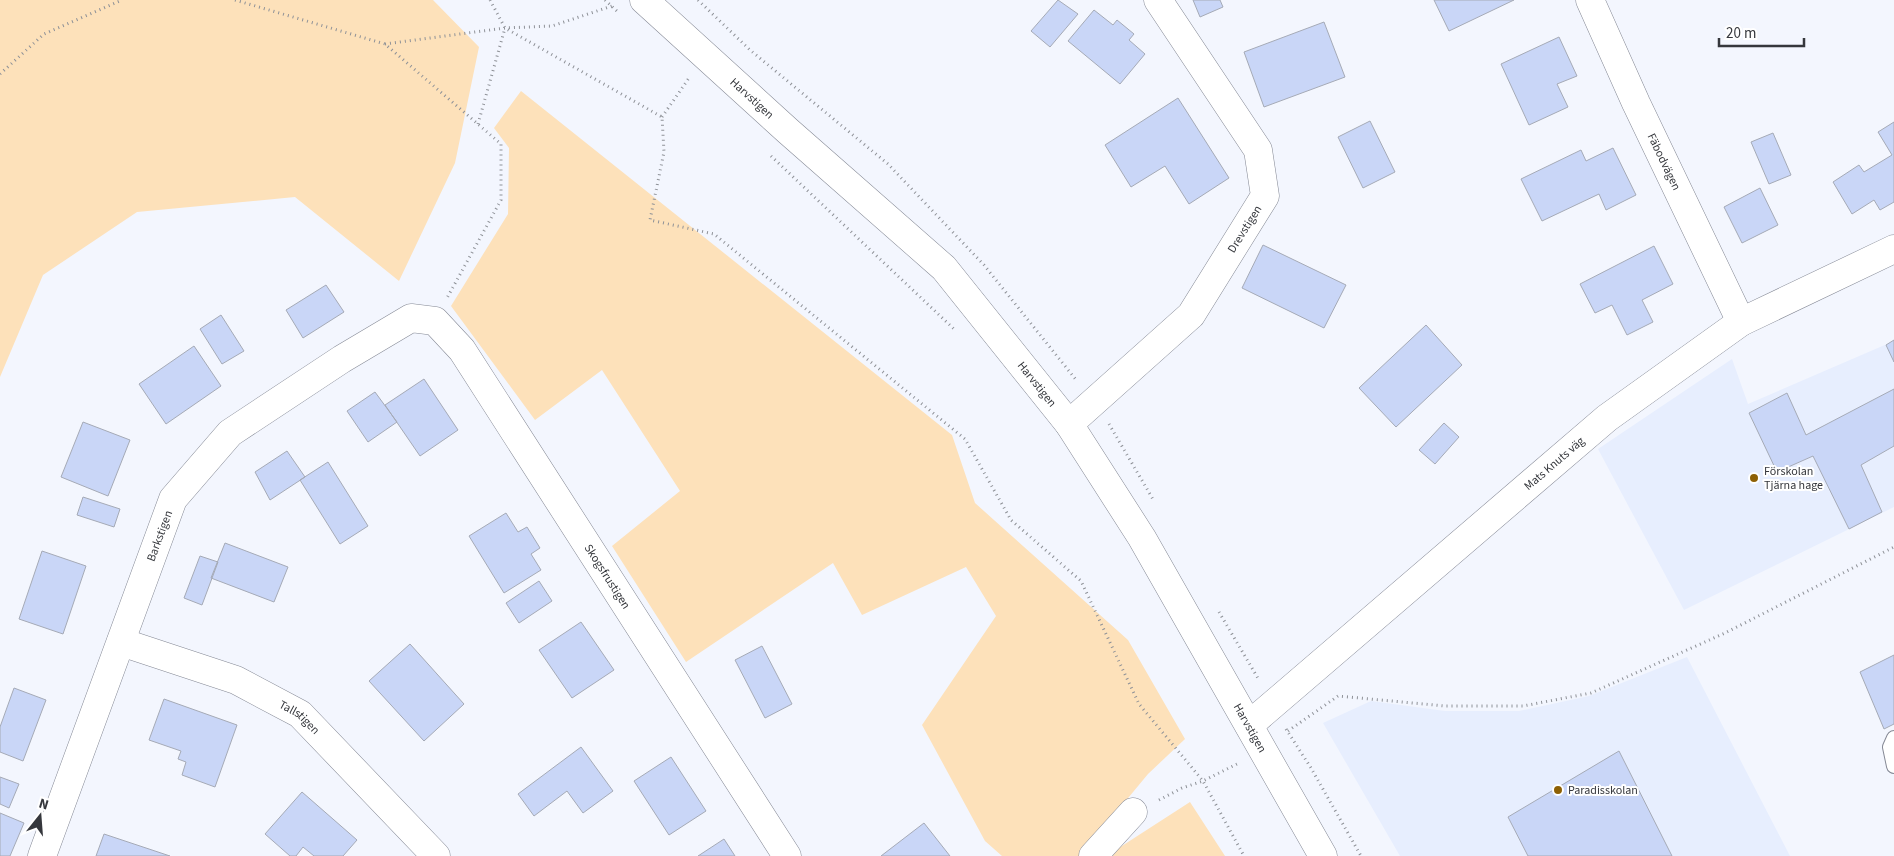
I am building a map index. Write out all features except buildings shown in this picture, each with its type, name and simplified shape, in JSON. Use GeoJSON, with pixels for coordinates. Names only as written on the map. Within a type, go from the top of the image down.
{"type":"FeatureCollection","features":[{"type":"Feature","properties":{"kind":"street","name":"Drevstigen"},"geometry":{"type":"LineString","coordinates":[[1069,424],[1191,315],[1265,196],[1258,150],[1158,0]]}},
{"type":"Feature","properties":{"kind":"street","name":"Fäbodvägen"},"geometry":{"type":"LineString","coordinates":[[1590,0],[1636,104],[1741,322]]}},
{"type":"Feature","properties":{"kind":"street","name":"Harvstigen"},"geometry":{"type":"LineString","coordinates":[[632,2],[705,56],[944,268],[1069,424],[1142,538],[1323,856]]}},
{"type":"Feature","properties":{"kind":"street","name":"Mats Knuts väg"},"geometry":{"type":"LineString","coordinates":[[1248,725],[1607,418],[1741,322],[1894,249]]}},
{"type":"Feature","properties":{"kind":"street","name":"Barkstigen"},"geometry":{"type":"LineString","coordinates":[[42,856],[173,499],[230,433],[342,359],[423,319]]}},
{"type":"Feature","properties":{"kind":"street","name":"Skogsfrustigen"},"geometry":{"type":"LineString","coordinates":[[423,319],[462,350],[787,856]]}},
{"type":"Feature","properties":{"kind":"street","name":"Tallstigen"},"geometry":{"type":"LineString","coordinates":[[122,642],[236,680],[300,714],[436,856]]}},
{"type":"Feature","properties":{"kind":"street"},"geometry":{"type":"LineString","coordinates":[[1093,856],[1133,812]]}},
{"type":"Feature","properties":{"kind":"lane"},"geometry":{"type":"LineString","coordinates":[[1894,738],[1890,748],[1894,766]]}},
{"type":"Feature","properties":{"kind":"path"},"geometry":{"type":"LineString","coordinates":[[0,74],[44,34],[122,0]]}},
{"type":"Feature","properties":{"kind":"path"},"geometry":{"type":"LineString","coordinates":[[235,0],[384,44],[501,144],[501,200],[423,319]]}},
{"type":"Feature","properties":{"kind":"path"},"geometry":{"type":"LineString","coordinates":[[490,0],[505,28],[662,117]]}},
{"type":"Feature","properties":{"kind":"path"},"geometry":{"type":"LineString","coordinates":[[605,0],[625,20]]}},
{"type":"Feature","properties":{"kind":"path"},"geometry":{"type":"LineString","coordinates":[[384,44],[505,28],[552,26],[611,6],[632,2]]}},
{"type":"Feature","properties":{"kind":"path"},"geometry":{"type":"LineString","coordinates":[[478,124],[505,28]]}},
{"type":"Feature","properties":{"kind":"path"},"geometry":{"type":"LineString","coordinates":[[705,56],[662,117],[664,152],[650,220],[714,234],[965,439],[1011,520],[1081,581],[1139,704],[1203,781],[1244,856]]}},
{"type":"Feature","properties":{"kind":"path"},"geometry":{"type":"LineString","coordinates":[[681,73],[688,79]]}},
{"type":"Feature","properties":{"kind":"path"},"geometry":{"type":"LineString","coordinates":[[768,154],[955,330]]}},
{"type":"Feature","properties":{"kind":"path"},"geometry":{"type":"LineString","coordinates":[[1133,812],[1182,788],[1203,781],[1262,751],[1338,696],[1445,706],[1522,706],[1591,693],[1726,633],[1894,547]]}},
{"type":"Feature","properties":{"kind":"path"},"geometry":{"type":"LineString","coordinates":[[1273,704],[1361,856]]}},
{"type":"Feature","properties":{"kind":"shaded area"},"geometry":{"type":"Polygon","coordinates":[[[0,0],[433,0],[479,47],[455,163],[399,281],[295,197],[137,212],[43,275],[0,377],[0,0]]]}},
{"type":"Feature","properties":{"kind":"shaded area"},"geometry":{"type":"Polygon","coordinates":[[[521,91],[952,435],[975,503],[1128,640],[1185,739],[1148,774],[1080,856],[1002,856],[985,841],[922,725],[996,616],[966,567],[862,615],[833,563],[686,662],[612,546],[680,491],[602,370],[535,420],[451,306],[508,214],[509,148],[494,128],[521,91]]]}},
{"type":"Feature","properties":{"kind":"shaded area","name":"Förskolan Tjärna hage"},"geometry":{"type":"Polygon","coordinates":[[[1894,341],[1894,507],[1684,610],[1598,449],[1732,359],[1748,404],[1894,341]]]}},
{"type":"Feature","properties":{"kind":"shaded area","name":"Paradisskolan"},"geometry":{"type":"Polygon","coordinates":[[[1687,657],[1790,856],[1400,856],[1323,723],[1371,701],[1445,711],[1519,711],[1589,696],[1687,657]]]}},
{"type":"Feature","properties":{"kind":"shaded area"},"geometry":{"type":"Polygon","coordinates":[[[1190,802],[1225,856],[1109,856],[1111,853],[1190,802]]]}},
{"type":"Feature","properties":{"kind":"place","name":"Förskolan Tjärna hage"},"geometry":{"type":"Point","coordinates":[1754,478]}},
{"type":"Feature","properties":{"kind":"place","name":"Paradisskolan"},"geometry":{"type":"Point","coordinates":[1558,790]}}]}
